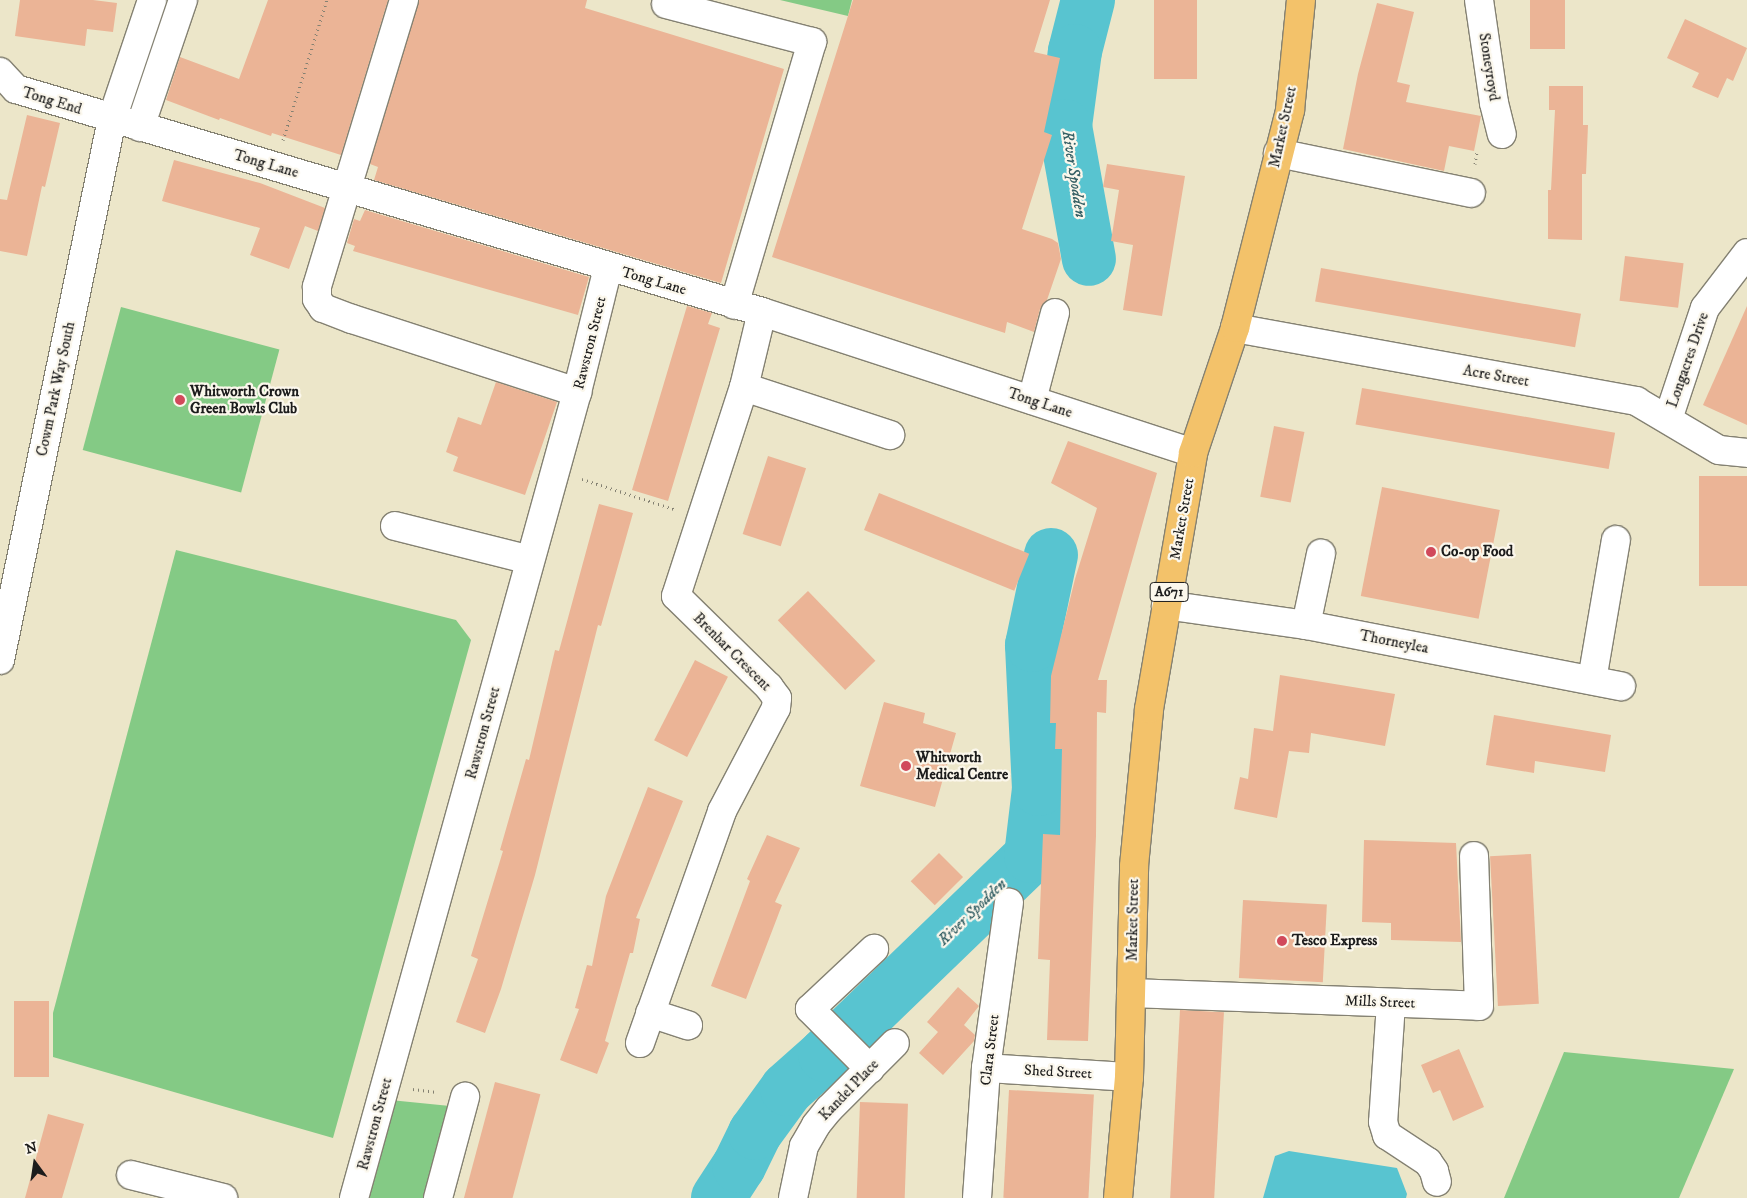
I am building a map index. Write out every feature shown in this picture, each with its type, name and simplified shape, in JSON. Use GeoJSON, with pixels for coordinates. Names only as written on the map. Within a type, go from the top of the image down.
{"type":"FeatureCollection","features":[{"type":"Feature","properties":{"kind":"main road","name":"Market Street"},"geometry":{"type":"LineString","coordinates":[[1118,1198],[1129,1077],[1134,866],[1149,709],[1194,453],[1234,328],[1290,110],[1302,0]]}},
{"type":"Feature","properties":{"kind":"street","name":"Cowm Park Way South"},"geometry":{"type":"LineString","coordinates":[[0,660],[112,119],[152,0]]}},
{"type":"Feature","properties":{"kind":"street"},"geometry":{"type":"LineString","coordinates":[[140,127],[183,0]]}},
{"type":"Feature","properties":{"kind":"street"},"geometry":{"type":"LineString","coordinates":[[404,0],[346,187],[317,287],[317,300],[323,308],[577,392]]}},
{"type":"Feature","properties":{"kind":"street","name":"Stoneyroyd"},"geometry":{"type":"LineString","coordinates":[[1479,0],[1494,103],[1502,134]]}},
{"type":"Feature","properties":{"kind":"street"},"geometry":{"type":"LineString","coordinates":[[666,4],[812,42],[734,305]]}},
{"type":"Feature","properties":{"kind":"street","name":"Tong End"},"geometry":{"type":"LineString","coordinates":[[5,87],[112,119]]}},
{"type":"Feature","properties":{"kind":"street","name":"Tong Lane"},"geometry":{"type":"LineString","coordinates":[[112,119],[346,187],[608,268],[762,312],[1194,453]]}},
{"type":"Feature","properties":{"kind":"street"},"geometry":{"type":"LineString","coordinates":[[1278,154],[1471,193]]}},
{"type":"Feature","properties":{"kind":"street","name":"Longacres Drive"},"geometry":{"type":"LineString","coordinates":[[1668,419],[1705,308],[1747,253]]}},
{"type":"Feature","properties":{"kind":"street","name":"Rawstron Street"},"geometry":{"type":"LineString","coordinates":[[354,1198],[556,471],[608,268]]}},
{"type":"Feature","properties":{"kind":"street","name":"Brenbar Crescent"},"geometry":{"type":"LineString","coordinates":[[640,1043],[722,810],[776,708],[777,698],[769,686],[676,596],[744,387],[762,312]]}},
{"type":"Feature","properties":{"kind":"street"},"geometry":{"type":"LineString","coordinates":[[1032,400],[1055,313]]}},
{"type":"Feature","properties":{"kind":"street","name":"Acre Street"},"geometry":{"type":"LineString","coordinates":[[1234,328],[1636,401],[1719,450],[1747,453]]}},
{"type":"Feature","properties":{"kind":"street"},"geometry":{"type":"LineString","coordinates":[[744,387],[890,435]]}},
{"type":"Feature","properties":{"kind":"street"},"geometry":{"type":"LineString","coordinates":[[395,526],[530,560]]}},
{"type":"Feature","properties":{"kind":"street"},"geometry":{"type":"LineString","coordinates":[[1592,680],[1616,540]]}},
{"type":"Feature","properties":{"kind":"street"},"geometry":{"type":"LineString","coordinates":[[1306,625],[1321,554]]}},
{"type":"Feature","properties":{"kind":"street","name":"Thorneylea"},"geometry":{"type":"LineString","coordinates":[[1166,605],[1306,625],[1621,686]]}},
{"type":"Feature","properties":{"kind":"street","name":"Mills Street"},"geometry":{"type":"LineString","coordinates":[[1131,993],[1479,1006],[1474,856]]}},
{"type":"Feature","properties":{"kind":"street","name":"Clara Street"},"geometry":{"type":"LineString","coordinates":[[978,1198],[986,1068],[1009,904]]}},
{"type":"Feature","properties":{"kind":"street"},"geometry":{"type":"LineString","coordinates":[[863,1062],[810,1008],[874,949]]}},
{"type":"Feature","properties":{"kind":"street"},"geometry":{"type":"LineString","coordinates":[[1391,1003],[1383,1122],[1387,1135],[1428,1162],[1434,1171],[1437,1182]]}},
{"type":"Feature","properties":{"kind":"street"},"geometry":{"type":"LineString","coordinates":[[650,1014],[688,1025]]}},
{"type":"Feature","properties":{"kind":"street","name":"Kandel Place"},"geometry":{"type":"LineString","coordinates":[[793,1198],[804,1146],[816,1126],[863,1062],[895,1043]]}},
{"type":"Feature","properties":{"kind":"street","name":"Shed Street"},"geometry":{"type":"LineString","coordinates":[[986,1068],[1129,1077]]}},
{"type":"Feature","properties":{"kind":"street"},"geometry":{"type":"LineString","coordinates":[[438,1198],[465,1097]]}},
{"type":"Feature","properties":{"kind":"street"},"geometry":{"type":"LineString","coordinates":[[131,1175],[223,1198]]}},
{"type":"Feature","properties":{"kind":"path"},"geometry":{"type":"LineString","coordinates":[[275,166],[327,0]]}},
{"type":"Feature","properties":{"kind":"path"},"geometry":{"type":"LineString","coordinates":[[556,471],[702,517]]}},
{"type":"Feature","properties":{"kind":"path"},"geometry":{"type":"LineString","coordinates":[[385,1085],[465,1097]]}},
{"type":"Feature","properties":{"kind":"green space"},"geometry":{"type":"Polygon","coordinates":[[[780,0],[852,0],[848,16],[780,0]]]}},
{"type":"Feature","properties":{"kind":"green space","name":"Whitworth Crown Green Bowls Club"},"geometry":{"type":"Polygon","coordinates":[[[121,307],[279,349],[241,492],[83,450],[121,307]]]}},
{"type":"Feature","properties":{"kind":"green space"},"geometry":{"type":"Polygon","coordinates":[[[176,550],[456,620],[471,640],[333,1138],[53,1057],[53,1013],[176,550]]]}},
{"type":"Feature","properties":{"kind":"green space"},"geometry":{"type":"Polygon","coordinates":[[[1564,1052],[1734,1069],[1679,1198],[1504,1198],[1564,1052]]]}},
{"type":"Feature","properties":{"kind":"green space"},"geometry":{"type":"Polygon","coordinates":[[[390,1100],[450,1106],[425,1198],[365,1198],[390,1100]]]}},
{"type":"Feature","properties":{"kind":"water"},"geometry":{"type":"Polygon","coordinates":[[[1289,1151],[1397,1168],[1407,1194],[1406,1198],[1263,1198],[1275,1156],[1289,1151]]]}},
{"type":"Feature","properties":{"kind":"building"},"geometry":{"type":"Polygon","coordinates":[[[20,0],[93,0],[117,3],[113,32],[87,29],[85,46],[15,36],[20,0]]]}},
{"type":"Feature","properties":{"kind":"building"},"geometry":{"type":"Polygon","coordinates":[[[268,0],[388,0],[341,155],[272,133],[271,136],[220,118],[219,120],[166,100],[180,57],[239,79],[268,0]]]}},
{"type":"Feature","properties":{"kind":"building"},"geometry":{"type":"Polygon","coordinates":[[[419,0],[587,0],[585,8],[784,69],[721,283],[374,180],[378,167],[370,164],[419,0]]]}},
{"type":"Feature","properties":{"kind":"building"},"geometry":{"type":"Polygon","coordinates":[[[853,0],[1050,0],[1034,52],[1060,58],[1044,132],[1052,135],[1022,229],[1052,239],[1058,243],[1061,259],[1047,300],[1040,309],[1034,332],[1007,322],[1005,333],[772,257],[853,0]]]}},
{"type":"Feature","properties":{"kind":"building"},"geometry":{"type":"Polygon","coordinates":[[[1154,0],[1197,0],[1197,79],[1154,79],[1154,0]]]}},
{"type":"Feature","properties":{"kind":"building"},"geometry":{"type":"Polygon","coordinates":[[[1530,0],[1565,0],[1565,49],[1530,49],[1530,0]]]}},
{"type":"Feature","properties":{"kind":"building"},"geometry":{"type":"Polygon","coordinates":[[[1377,3],[1414,12],[1397,82],[1410,85],[1406,102],[1481,116],[1474,151],[1449,146],[1444,171],[1343,149],[1358,74],[1377,3]]]}},
{"type":"Feature","properties":{"kind":"building"},"geometry":{"type":"Polygon","coordinates":[[[1685,19],[1747,48],[1733,81],[1727,78],[1718,98],[1692,87],[1699,73],[1667,58],[1685,19]]]}},
{"type":"Feature","properties":{"kind":"building"},"geometry":{"type":"Polygon","coordinates":[[[1549,86],[1583,86],[1583,125],[1588,125],[1586,174],[1582,174],[1582,240],[1548,239],[1548,190],[1551,190],[1555,110],[1549,110],[1549,86]]]}},
{"type":"Feature","properties":{"kind":"building"},"geometry":{"type":"Polygon","coordinates":[[[27,115],[60,123],[45,187],[42,186],[27,256],[0,251],[0,199],[7,200],[27,115]]]}},
{"type":"Feature","properties":{"kind":"building"},"geometry":{"type":"Polygon","coordinates":[[[174,160],[260,183],[325,208],[318,231],[305,226],[289,269],[250,255],[260,228],[162,201],[174,160]]]}},
{"type":"Feature","properties":{"kind":"building"},"geometry":{"type":"Polygon","coordinates":[[[1107,164],[1185,176],[1162,316],[1123,310],[1133,245],[1111,241],[1119,190],[1103,187],[1107,164]]]}},
{"type":"Feature","properties":{"kind":"building"},"geometry":{"type":"Polygon","coordinates":[[[365,210],[589,277],[578,315],[353,251],[355,246],[347,243],[354,219],[360,221],[365,210]]]}},
{"type":"Feature","properties":{"kind":"building"},"geometry":{"type":"Polygon","coordinates":[[[1625,256],[1684,263],[1678,308],[1620,301],[1625,256]]]}},
{"type":"Feature","properties":{"kind":"building"},"geometry":{"type":"Polygon","coordinates":[[[1321,268],[1581,314],[1575,347],[1315,301],[1321,268]]]}},
{"type":"Feature","properties":{"kind":"building"},"geometry":{"type":"Polygon","coordinates":[[[687,306],[712,313],[708,324],[720,328],[668,501],[632,490],[687,306]]]}},
{"type":"Feature","properties":{"kind":"building"},"geometry":{"type":"Polygon","coordinates":[[[1747,306],[1747,425],[1703,405],[1747,306]]]}},
{"type":"Feature","properties":{"kind":"building"},"geometry":{"type":"Polygon","coordinates":[[[496,382],[557,402],[525,495],[453,471],[458,457],[446,452],[458,417],[481,425],[496,382]]]}},
{"type":"Feature","properties":{"kind":"building"},"geometry":{"type":"Polygon","coordinates":[[[1362,388],[1615,433],[1609,469],[1356,424],[1362,388]]]}},
{"type":"Feature","properties":{"kind":"building"},"geometry":{"type":"Polygon","coordinates":[[[1274,426],[1304,432],[1291,503],[1260,497],[1274,426]]]}},
{"type":"Feature","properties":{"kind":"building"},"geometry":{"type":"Polygon","coordinates":[[[1068,441],[1157,473],[1098,680],[1107,680],[1106,713],[1097,712],[1096,836],[1088,1041],[1047,1040],[1050,960],[1038,959],[1043,834],[1060,835],[1062,749],[1055,749],[1056,723],[1050,723],[1051,676],[1075,579],[1097,508],[1051,483],[1068,441]]]}},
{"type":"Feature","properties":{"kind":"building"},"geometry":{"type":"Polygon","coordinates":[[[768,456],[806,468],[781,546],[743,534],[768,456]]]}},
{"type":"Feature","properties":{"kind":"building"},"geometry":{"type":"Polygon","coordinates":[[[1699,476],[1747,476],[1747,586],[1699,586],[1699,476]]]}},
{"type":"Feature","properties":{"kind":"building","name":"Co-op Food"},"geometry":{"type":"Polygon","coordinates":[[[1382,487],[1500,510],[1479,619],[1361,596],[1382,487]]]}},
{"type":"Feature","properties":{"kind":"building"},"geometry":{"type":"Polygon","coordinates":[[[879,493],[1029,554],[1014,591],[864,530],[879,493]]]}},
{"type":"Feature","properties":{"kind":"building"},"geometry":{"type":"Polygon","coordinates":[[[599,504],[633,513],[601,626],[598,625],[535,875],[501,989],[485,1033],[456,1022],[478,959],[471,956],[503,851],[500,850],[526,759],[529,760],[555,650],[559,651],[599,504]]]}},
{"type":"Feature","properties":{"kind":"building"},"geometry":{"type":"Polygon","coordinates":[[[808,591],[875,661],[845,690],[778,620],[808,591]]]}},
{"type":"Feature","properties":{"kind":"building"},"geometry":{"type":"Polygon","coordinates":[[[695,660],[728,677],[687,757],[654,740],[695,660]]]}},
{"type":"Feature","properties":{"kind":"building"},"geometry":{"type":"Polygon","coordinates":[[[1280,675],[1395,694],[1385,746],[1311,733],[1309,753],[1289,751],[1277,818],[1234,809],[1240,777],[1248,779],[1254,728],[1273,731],[1280,675]]]}},
{"type":"Feature","properties":{"kind":"building","name":"Whitworth Medical Centre"},"geometry":{"type":"Polygon","coordinates":[[[884,702],[925,713],[923,723],[956,733],[935,807],[860,786],[884,702]]]}},
{"type":"Feature","properties":{"kind":"building"},"geometry":{"type":"Polygon","coordinates":[[[1494,715],[1611,735],[1605,772],[1535,761],[1534,773],[1486,765],[1494,715]]]}},
{"type":"Feature","properties":{"kind":"building"},"geometry":{"type":"Polygon","coordinates":[[[648,787],[683,801],[636,918],[640,919],[633,953],[630,953],[605,1041],[609,1043],[597,1074],[560,1060],[579,1009],[575,1008],[587,965],[592,966],[606,896],[648,787]]]}},
{"type":"Feature","properties":{"kind":"building"},"geometry":{"type":"Polygon","coordinates":[[[767,835],[800,848],[775,902],[782,905],[746,999],[711,986],[750,881],[747,879],[767,835]]]}},
{"type":"Feature","properties":{"kind":"building"},"geometry":{"type":"Polygon","coordinates":[[[1364,840],[1456,843],[1461,942],[1391,940],[1391,923],[1362,922],[1364,840]]]}},
{"type":"Feature","properties":{"kind":"building"},"geometry":{"type":"Polygon","coordinates":[[[939,853],[963,877],[935,905],[911,881],[939,853]]]}},
{"type":"Feature","properties":{"kind":"building"},"geometry":{"type":"Polygon","coordinates":[[[1531,854],[1539,1004],[1498,1006],[1490,856],[1531,854]]]}},
{"type":"Feature","properties":{"kind":"building","name":"Tesco Express"},"geometry":{"type":"Polygon","coordinates":[[[1243,900],[1327,904],[1323,982],[1239,978],[1243,900]]]}},
{"type":"Feature","properties":{"kind":"building"},"geometry":{"type":"Polygon","coordinates":[[[958,987],[979,1006],[964,1025],[975,1035],[974,1041],[943,1075],[919,1053],[938,1032],[927,1022],[958,987]]]}},
{"type":"Feature","properties":{"kind":"building"},"geometry":{"type":"Polygon","coordinates":[[[14,1001],[49,1001],[49,1077],[14,1077],[14,1001]]]}},
{"type":"Feature","properties":{"kind":"building"},"geometry":{"type":"Polygon","coordinates":[[[1180,1010],[1224,1012],[1214,1198],[1170,1198],[1180,1010]]]}},
{"type":"Feature","properties":{"kind":"building"},"geometry":{"type":"Polygon","coordinates":[[[1459,1049],[1484,1107],[1453,1121],[1440,1090],[1433,1093],[1421,1065],[1459,1049]]]}},
{"type":"Feature","properties":{"kind":"building"},"geometry":{"type":"Polygon","coordinates":[[[495,1082],[540,1094],[513,1198],[464,1198],[495,1082]]]}},
{"type":"Feature","properties":{"kind":"building"},"geometry":{"type":"Polygon","coordinates":[[[1009,1090],[1094,1094],[1088,1198],[1003,1198],[1009,1090]]]}},
{"type":"Feature","properties":{"kind":"building"},"geometry":{"type":"Polygon","coordinates":[[[860,1102],[908,1104],[905,1198],[857,1198],[860,1102]]]}},
{"type":"Feature","properties":{"kind":"building"},"geometry":{"type":"Polygon","coordinates":[[[48,1114],[84,1124],[62,1198],[25,1198],[48,1114]]]}},
{"type":"Feature","properties":{"kind":"waterway","name":"River Spodden"},"geometry":{"type":"LineString","coordinates":[[1088,0],[1075,51],[1065,126],[1089,259]]}},
{"type":"Feature","properties":{"kind":"waterway","name":"River Spodden"},"geometry":{"type":"LineString","coordinates":[[718,1198],[739,1166],[755,1133],[787,1089],[825,1055],[1031,856],[1039,789],[1032,645],[1051,555]]}},
{"type":"Feature","properties":{"kind":"place","name":"Whitworth Crown Green Bowls Club"},"geometry":{"type":"Point","coordinates":[180,400]}},
{"type":"Feature","properties":{"kind":"place","name":"Co-op Food"},"geometry":{"type":"Point","coordinates":[1431,552]}},
{"type":"Feature","properties":{"kind":"place","name":"Whitworth Medical Centre"},"geometry":{"type":"Point","coordinates":[906,766]}},
{"type":"Feature","properties":{"kind":"place","name":"Tesco Express"},"geometry":{"type":"Point","coordinates":[1282,941]}}]}
